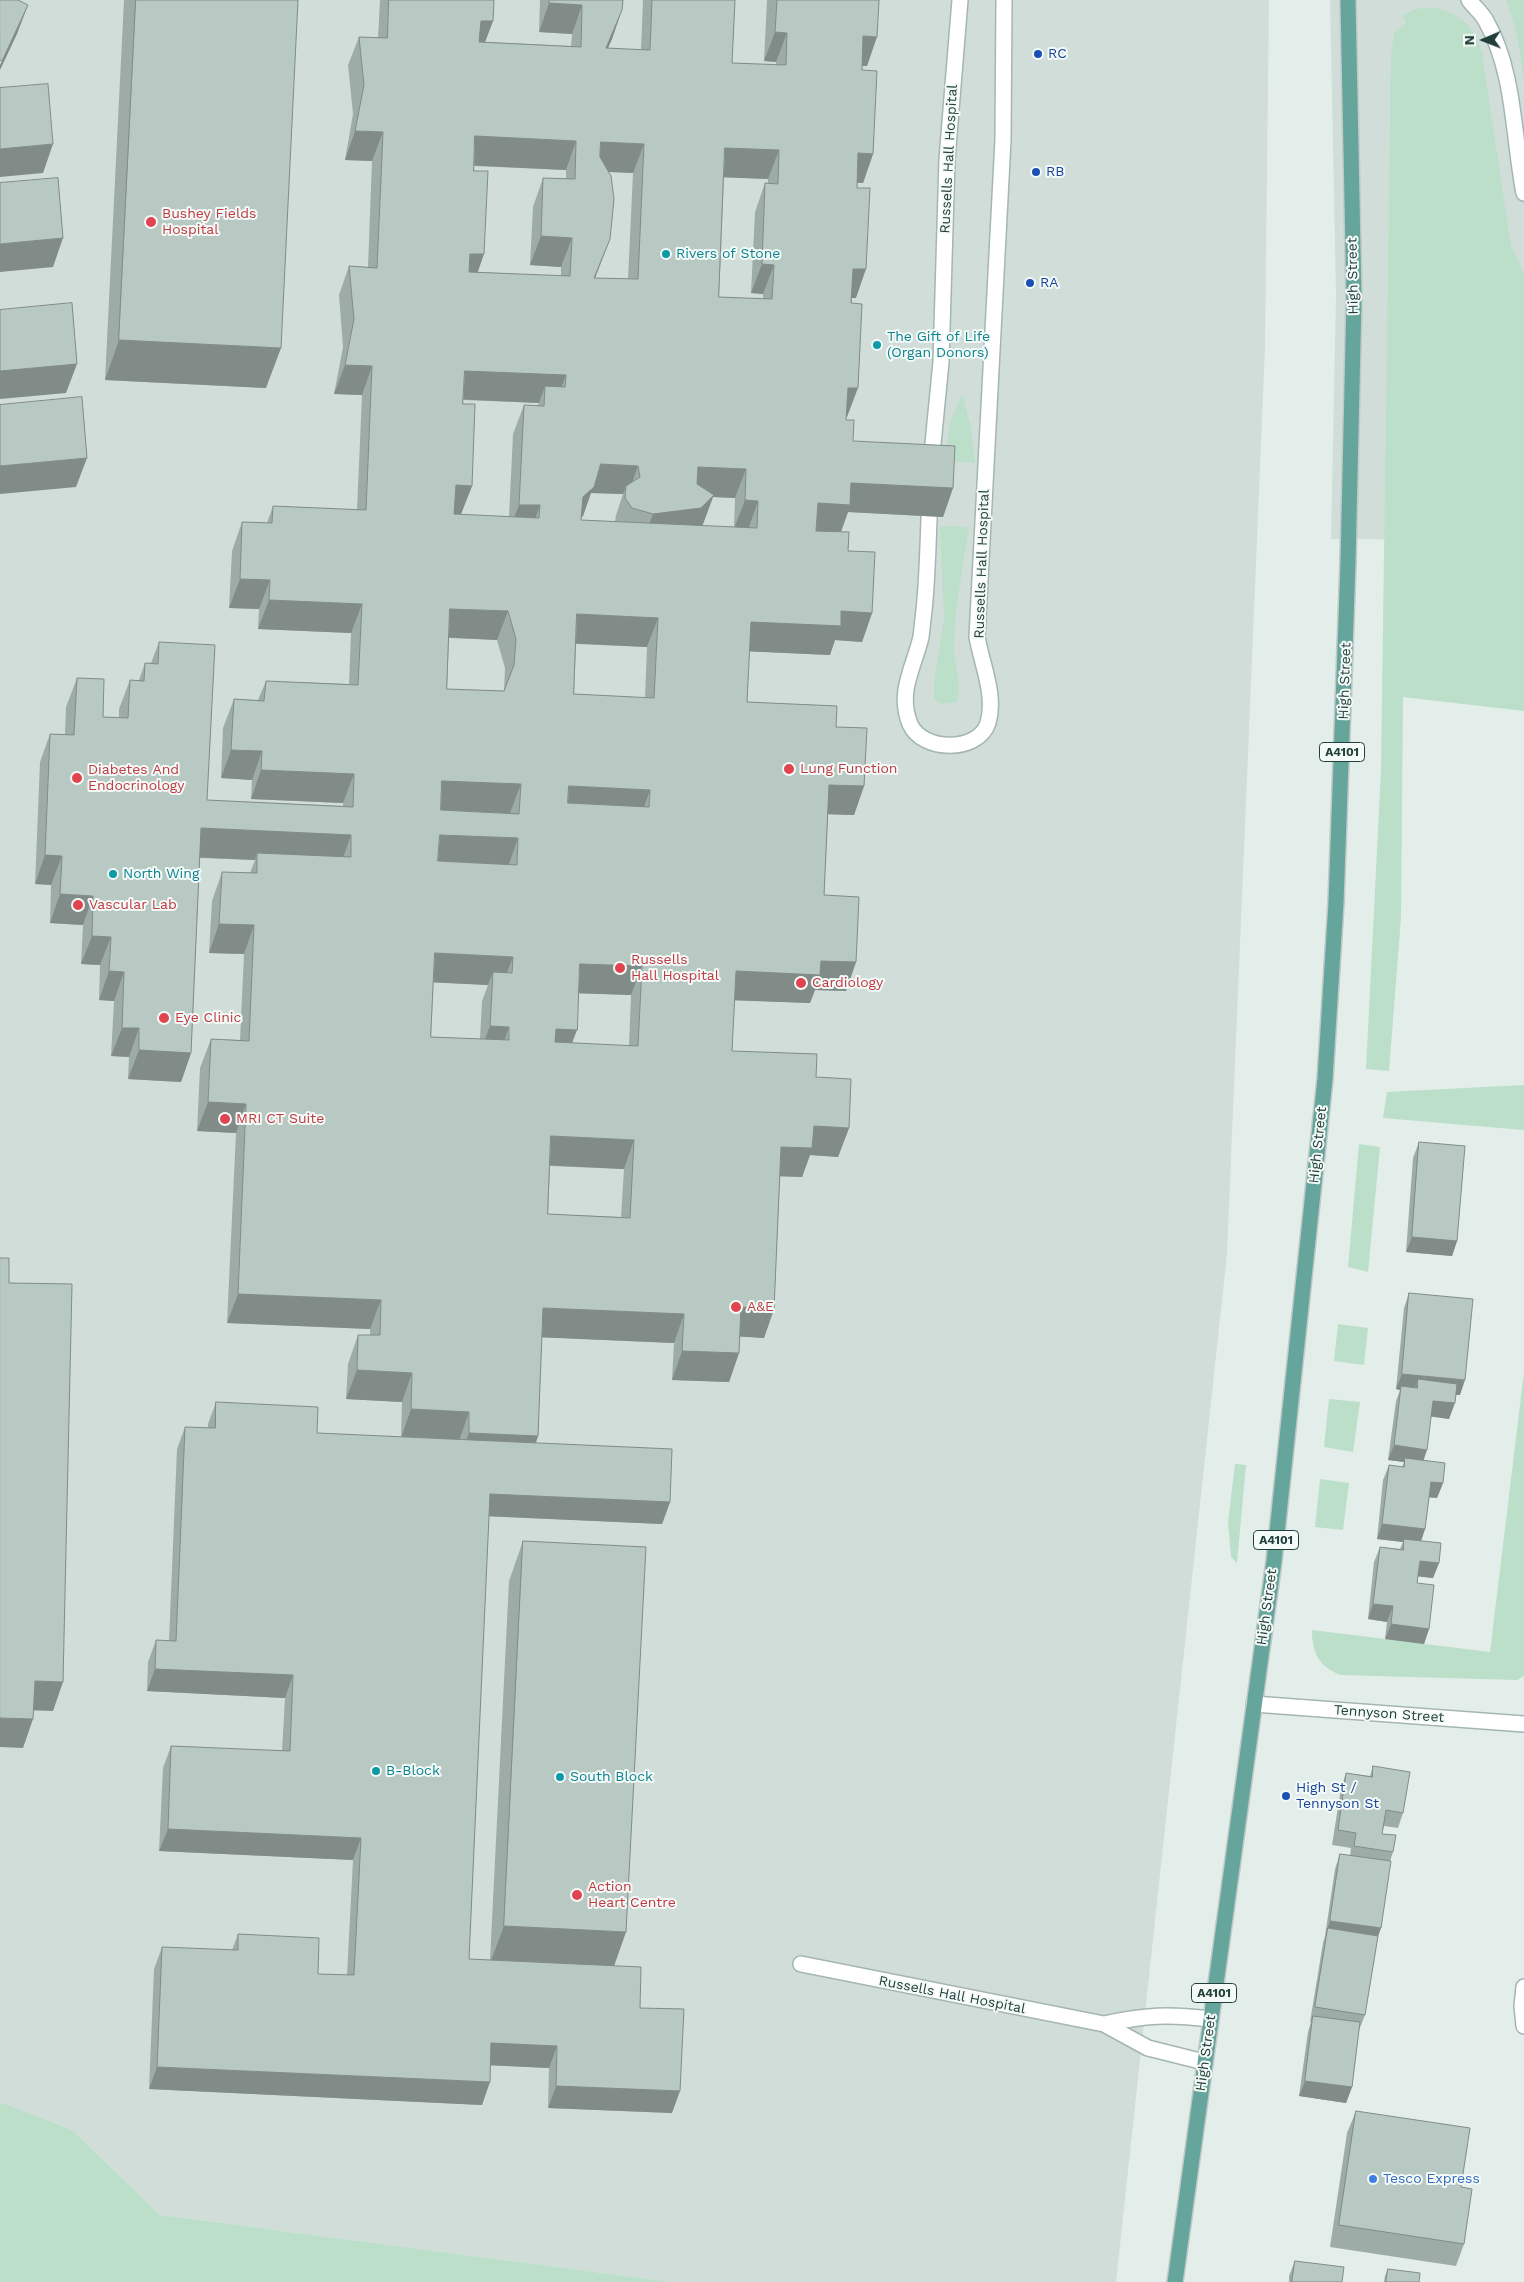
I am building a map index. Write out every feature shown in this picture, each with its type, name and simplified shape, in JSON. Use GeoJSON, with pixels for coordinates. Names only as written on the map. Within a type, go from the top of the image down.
{"type":"FeatureCollection","features":[{"type":"Feature","properties":{"kind":"main road","name":"High Street"},"geometry":{"type":"LineString","coordinates":[[1175,2282],[1274,1561],[1325,1079],[1336,903],[1348,563],[1354,299],[1348,0]]}},
{"type":"Feature","properties":{"kind":"street","name":"Russells Hall Hospital"},"geometry":{"type":"LineString","coordinates":[[960,0],[947,159],[940,362],[932,460],[924,610],[920,638],[906,681],[904,696],[911,726],[924,738],[943,745],[960,745],[977,739],[987,725],[991,708],[989,685],[977,638],[1003,140],[1004,0]]}},
{"type":"Feature","properties":{"kind":"street"},"geometry":{"type":"LineString","coordinates":[[1469,0],[1486,20],[1498,49],[1508,86],[1524,193]]}},
{"type":"Feature","properties":{"kind":"street","name":"Tennyson Street"},"geometry":{"type":"LineString","coordinates":[[1254,1704],[1524,1724]]}},
{"type":"Feature","properties":{"kind":"street","name":"Russells Hall Hospital"},"geometry":{"type":"LineString","coordinates":[[801,1964],[1104,2024],[1148,2048],[1204,2062]]}},
{"type":"Feature","properties":{"kind":"street"},"geometry":{"type":"LineString","coordinates":[[1524,1987],[1522,2006],[1524,2026]]}},
{"type":"Feature","properties":{"kind":"street","name":"Russells Hall Hospital"},"geometry":{"type":"LineString","coordinates":[[1104,2024],[1140,2016],[1172,2015],[1210,2019]]}},
{"type":"Feature","properties":{"kind":"shaded area","name":"Russells Hall Hospital"},"geometry":{"type":"Polygon","coordinates":[[[0,0],[1269,0],[1265,347],[1227,1254],[1116,2282],[671,2282],[160,2215],[72,2130],[0,2102],[0,0]]]}},
{"type":"Feature","properties":{"kind":"shaded area"},"geometry":{"type":"Polygon","coordinates":[[[1330,0],[1524,0],[1524,538],[1476,540],[1331,539],[1336,294],[1330,0]]]}},
{"type":"Feature","properties":{"kind":"green space"},"geometry":{"type":"Polygon","coordinates":[[[1506,0],[1524,0],[1524,80],[1515,29],[1506,0]]]}},
{"type":"Feature","properties":{"kind":"green space"},"geometry":{"type":"Polygon","coordinates":[[[1433,7],[1459,18],[1471,28],[1479,44],[1511,246],[1524,274],[1524,711],[1403,697],[1401,918],[1389,1071],[1366,1069],[1381,770],[1391,55],[1394,33],[1406,23],[1403,15],[1416,9],[1433,7]]]}},
{"type":"Feature","properties":{"kind":"green space"},"geometry":{"type":"Polygon","coordinates":[[[962,394],[971,427],[975,463],[945,461],[950,423],[962,394]]]}},
{"type":"Feature","properties":{"kind":"green space"},"geometry":{"type":"Polygon","coordinates":[[[940,526],[969,527],[955,630],[954,652],[959,695],[957,702],[941,704],[934,698],[934,681],[944,619],[940,526]]]}},
{"type":"Feature","properties":{"kind":"green space"},"geometry":{"type":"Polygon","coordinates":[[[1524,1085],[1524,1130],[1383,1118],[1387,1092],[1524,1085]]]}},
{"type":"Feature","properties":{"kind":"green space"},"geometry":{"type":"Polygon","coordinates":[[[1359,1144],[1380,1147],[1368,1272],[1348,1267],[1359,1144]]]}},
{"type":"Feature","properties":{"kind":"green space"},"geometry":{"type":"Polygon","coordinates":[[[1338,1324],[1368,1328],[1364,1365],[1334,1361],[1338,1324]]]}},
{"type":"Feature","properties":{"kind":"green space"},"geometry":{"type":"Polygon","coordinates":[[[1524,1372],[1524,1676],[1517,1680],[1341,1675],[1333,1672],[1322,1663],[1315,1652],[1312,1630],[1490,1652],[1524,1372]]]}},
{"type":"Feature","properties":{"kind":"green space"},"geometry":{"type":"Polygon","coordinates":[[[1329,1399],[1360,1402],[1353,1452],[1324,1447],[1329,1399]]]}},
{"type":"Feature","properties":{"kind":"green space"},"geometry":{"type":"Polygon","coordinates":[[[1235,1464],[1246,1465],[1237,1563],[1231,1557],[1228,1522],[1235,1464]]]}},
{"type":"Feature","properties":{"kind":"green space"},"geometry":{"type":"Polygon","coordinates":[[[1320,1479],[1349,1483],[1343,1530],[1315,1527],[1320,1479]]]}},
{"type":"Feature","properties":{"kind":"green space"},"geometry":{"type":"Polygon","coordinates":[[[0,2102],[72,2130],[160,2215],[671,2282],[0,2282],[0,2102]]]}},
{"type":"Feature","properties":{"kind":"building"},"geometry":{"type":"Polygon","coordinates":[[[0,0],[18,0],[28,5],[2,61],[0,60],[0,0]]]}},
{"type":"Feature","properties":{"kind":"building"},"geometry":{"type":"Polygon","coordinates":[[[136,0],[298,0],[281,348],[119,340],[136,0]]]}},
{"type":"Feature","properties":{"kind":"building"},"geometry":{"type":"Polygon","coordinates":[[[389,0],[494,0],[493,21],[481,21],[479,42],[581,47],[582,5],[549,3],[549,0],[623,0],[622,10],[606,48],[650,50],[652,0],[735,0],[732,63],[786,65],[787,33],[775,32],[777,0],[879,0],[877,37],[863,36],[862,70],[877,71],[873,154],[858,153],[857,188],[870,188],[866,269],[853,269],[851,303],[862,304],[858,388],[848,388],[846,420],[854,420],[853,441],[955,446],[953,488],[851,483],[850,505],[818,503],[816,531],[849,532],[848,551],[875,552],[872,613],[841,611],[841,626],[751,622],[747,702],[837,706],[836,727],[867,728],[864,786],[829,785],[824,895],[859,897],[856,962],[821,961],[820,975],[736,971],[732,1051],[817,1054],[816,1077],[851,1079],[849,1128],[814,1126],[812,1148],[781,1147],[774,1309],[741,1307],[739,1353],[682,1351],[684,1314],[543,1308],[538,1436],[469,1433],[469,1412],[411,1409],[412,1373],[357,1370],[358,1335],[380,1335],[381,1300],[238,1294],[246,1104],[208,1102],[211,1039],[249,1041],[254,925],[219,924],[222,872],[257,873],[257,853],[351,857],[351,835],[201,828],[191,1053],[139,1050],[139,1028],[122,1028],[124,972],[109,971],[111,937],[92,936],[93,896],[60,894],[62,856],[45,855],[50,734],[74,735],[77,678],[104,679],[103,717],[128,718],[130,680],[144,681],[145,663],[158,664],[159,642],[215,645],[207,800],[353,807],[354,774],[261,770],[262,751],[231,750],[234,699],[264,701],[266,681],[358,685],[362,604],[269,600],[270,580],[240,579],[242,522],[272,523],[273,506],[366,510],[372,366],[345,365],[354,319],[349,266],[377,268],[383,132],[355,131],[364,85],[359,37],[387,38],[389,0]],[[475,136],[474,171],[488,171],[484,254],[470,254],[469,272],[570,276],[572,238],[541,236],[543,178],[575,179],[576,141],[475,136]],[[601,142],[600,157],[611,176],[614,199],[610,239],[594,278],[638,279],[644,144],[601,142]],[[725,148],[719,297],[772,299],[774,265],[762,264],[765,183],[778,184],[779,150],[725,148]],[[465,371],[463,404],[475,404],[472,486],[456,485],[454,514],[539,518],[540,505],[519,505],[524,405],[544,406],[545,386],[565,387],[566,375],[465,371]],[[601,464],[594,487],[583,497],[581,520],[757,528],[758,501],[745,500],[746,469],[698,467],[697,484],[714,495],[701,508],[653,514],[632,508],[625,498],[626,486],[640,477],[638,466],[601,464]],[[450,609],[447,689],[504,691],[514,665],[516,639],[508,611],[450,609]],[[577,614],[574,694],[654,698],[658,618],[577,614]],[[442,781],[441,810],[519,814],[521,784],[442,781]],[[569,786],[568,803],[649,807],[650,790],[569,786]],[[440,835],[438,861],[517,865],[518,838],[440,835]],[[435,953],[431,1037],[509,1040],[509,1027],[490,1026],[493,972],[512,973],[513,957],[435,953]],[[580,964],[577,1030],[556,1029],[555,1042],[638,1046],[642,966],[580,964]],[[551,1136],[548,1214],[630,1218],[634,1140],[551,1136]]]}},
{"type":"Feature","properties":{"kind":"building"},"geometry":{"type":"Polygon","coordinates":[[[48,84],[53,144],[0,149],[0,88],[48,84]]]}},
{"type":"Feature","properties":{"kind":"building"},"geometry":{"type":"Polygon","coordinates":[[[58,178],[63,238],[0,244],[0,183],[58,178]]]}},
{"type":"Feature","properties":{"kind":"building"},"geometry":{"type":"Polygon","coordinates":[[[72,303],[77,364],[0,371],[0,310],[72,303]]]}},
{"type":"Feature","properties":{"kind":"building"},"geometry":{"type":"Polygon","coordinates":[[[82,397],[87,458],[0,466],[0,405],[82,397]]]}},
{"type":"Feature","properties":{"kind":"building"},"geometry":{"type":"Polygon","coordinates":[[[1419,1142],[1465,1146],[1457,1241],[1412,1237],[1419,1142]]]}},
{"type":"Feature","properties":{"kind":"building"},"geometry":{"type":"Polygon","coordinates":[[[0,1258],[9,1258],[9,1283],[72,1284],[63,1682],[35,1681],[33,1719],[0,1718],[0,1258]]]}},
{"type":"Feature","properties":{"kind":"building"},"geometry":{"type":"Polygon","coordinates":[[[1409,1293],[1473,1299],[1465,1380],[1402,1374],[1409,1293]]]}},
{"type":"Feature","properties":{"kind":"building"},"geometry":{"type":"Polygon","coordinates":[[[1418,1379],[1457,1384],[1455,1403],[1433,1401],[1427,1450],[1394,1445],[1401,1386],[1417,1388],[1418,1379]]]}},
{"type":"Feature","properties":{"kind":"building","name":"B-Block"},"geometry":{"type":"Polygon","coordinates":[[[216,1402],[318,1407],[317,1433],[672,1449],[670,1502],[490,1494],[469,1959],[641,1967],[640,2008],[684,2009],[680,2091],[556,2086],[557,2046],[491,2043],[490,2082],[157,2067],[162,1947],[238,1950],[238,1934],[319,1938],[318,1974],[354,1975],[361,1838],[168,1829],[171,1746],[290,1751],[293,1675],[155,1669],[156,1640],[176,1641],[185,1427],[215,1428],[216,1402]]]}},
{"type":"Feature","properties":{"kind":"building"},"geometry":{"type":"Polygon","coordinates":[[[1405,1458],[1445,1463],[1443,1483],[1431,1482],[1425,1529],[1382,1524],[1389,1465],[1404,1467],[1405,1458]]]}},
{"type":"Feature","properties":{"kind":"building"},"geometry":{"type":"Polygon","coordinates":[[[1404,1539],[1441,1543],[1439,1563],[1420,1561],[1417,1583],[1434,1585],[1429,1629],[1391,1624],[1393,1606],[1373,1604],[1380,1547],[1403,1550],[1404,1539]]]}},
{"type":"Feature","properties":{"kind":"building","name":"South Block"},"geometry":{"type":"Polygon","coordinates":[[[523,1541],[646,1547],[626,1932],[504,1926],[523,1541]]]}},
{"type":"Feature","properties":{"kind":"building"},"geometry":{"type":"Polygon","coordinates":[[[1373,1766],[1410,1772],[1403,1813],[1386,1810],[1382,1834],[1396,1835],[1393,1852],[1354,1846],[1356,1833],[1338,1830],[1346,1773],[1372,1777],[1373,1766]]]}},
{"type":"Feature","properties":{"kind":"building"},"geometry":{"type":"Polygon","coordinates":[[[1340,1854],[1391,1861],[1381,1928],[1330,1921],[1340,1854]]]}},
{"type":"Feature","properties":{"kind":"building"},"geometry":{"type":"Polygon","coordinates":[[[1328,1928],[1378,1936],[1365,2015],[1315,2007],[1328,1928]]]}},
{"type":"Feature","properties":{"kind":"building"},"geometry":{"type":"Polygon","coordinates":[[[1313,2016],[1360,2022],[1352,2087],[1305,2081],[1313,2016]]]}},
{"type":"Feature","properties":{"kind":"building"},"geometry":{"type":"Polygon","coordinates":[[[1356,2111],[1470,2128],[1461,2187],[1472,2189],[1464,2244],[1339,2225],[1356,2111]]]}},
{"type":"Feature","properties":{"kind":"building"},"geometry":{"type":"Polygon","coordinates":[[[1295,2261],[1344,2267],[1342,2282],[1292,2282],[1295,2261]]]}},
{"type":"Feature","properties":{"kind":"building"},"geometry":{"type":"Polygon","coordinates":[[[1388,2269],[1420,2273],[1419,2282],[1386,2282],[1388,2269]]]}},
{"type":"Feature","properties":{"kind":"place","name":"RC"},"geometry":{"type":"Point","coordinates":[1038,54]}},
{"type":"Feature","properties":{"kind":"place","name":"RB"},"geometry":{"type":"Point","coordinates":[1036,172]}},
{"type":"Feature","properties":{"kind":"place","name":"Bushey Fields Hospital"},"geometry":{"type":"Point","coordinates":[151,222]}},
{"type":"Feature","properties":{"kind":"place","name":"Rivers of Stone"},"geometry":{"type":"Point","coordinates":[666,254]}},
{"type":"Feature","properties":{"kind":"place","name":"RA"},"geometry":{"type":"Point","coordinates":[1030,283]}},
{"type":"Feature","properties":{"kind":"place","name":"The Gift of Life (Organ Donors)"},"geometry":{"type":"Point","coordinates":[877,345]}},
{"type":"Feature","properties":{"kind":"place","name":"Lung Function"},"geometry":{"type":"Point","coordinates":[789,769]}},
{"type":"Feature","properties":{"kind":"place","name":"Diabetes And Endocrinology"},"geometry":{"type":"Point","coordinates":[77,778]}},
{"type":"Feature","properties":{"kind":"place","name":"North Wing"},"geometry":{"type":"Point","coordinates":[113,874]}},
{"type":"Feature","properties":{"kind":"place","name":"Vascular Lab"},"geometry":{"type":"Point","coordinates":[78,905]}},
{"type":"Feature","properties":{"kind":"place","name":"Russells Hall Hospital"},"geometry":{"type":"Point","coordinates":[620,968]}},
{"type":"Feature","properties":{"kind":"place","name":"Cardiology"},"geometry":{"type":"Point","coordinates":[801,983]}},
{"type":"Feature","properties":{"kind":"place","name":"Eye Clinic"},"geometry":{"type":"Point","coordinates":[164,1018]}},
{"type":"Feature","properties":{"kind":"place","name":"MRI CT Suite"},"geometry":{"type":"Point","coordinates":[225,1119]}},
{"type":"Feature","properties":{"kind":"place","name":"A&E"},"geometry":{"type":"Point","coordinates":[736,1307]}},
{"type":"Feature","properties":{"kind":"place","name":"B-Block"},"geometry":{"type":"Point","coordinates":[376,1771]}},
{"type":"Feature","properties":{"kind":"place","name":"South Block"},"geometry":{"type":"Point","coordinates":[560,1777]}},
{"type":"Feature","properties":{"kind":"place","name":"High St / Tennyson St"},"geometry":{"type":"Point","coordinates":[1286,1796]}},
{"type":"Feature","properties":{"kind":"place","name":"Action Heart Centre"},"geometry":{"type":"Point","coordinates":[577,1895]}},
{"type":"Feature","properties":{"kind":"place","name":"Tesco Express"},"geometry":{"type":"Point","coordinates":[1373,2179]}}]}
